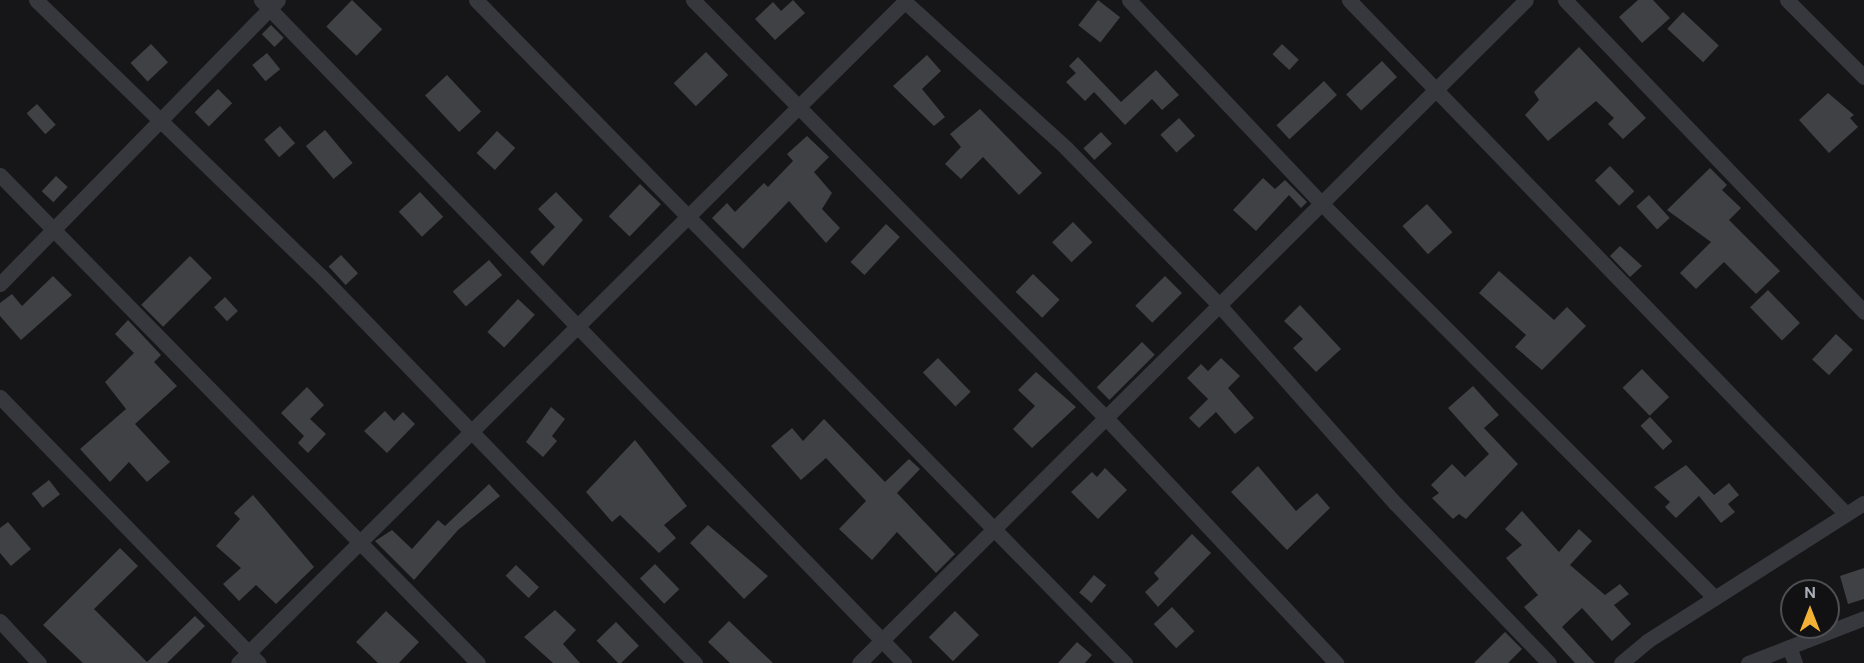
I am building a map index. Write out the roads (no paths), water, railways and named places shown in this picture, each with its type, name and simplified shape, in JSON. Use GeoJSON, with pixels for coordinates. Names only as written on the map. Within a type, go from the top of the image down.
{"type":"FeatureCollection","features":[{"type":"Feature","properties":{"kind":"street"},"geometry":{"type":"LineString","coordinates":[[36,0],[163,117],[468,435],[694,663]]}},
{"type":"Feature","properties":{"kind":"street"},"geometry":{"type":"LineString","coordinates":[[476,0],[998,527],[1125,663]]}},
{"type":"Feature","properties":{"kind":"street"},"geometry":{"type":"LineString","coordinates":[[693,0],[800,105],[1107,420],[1336,663]]}},
{"type":"Feature","properties":{"kind":"street"},"geometry":{"type":"LineString","coordinates":[[238,663],[255,658],[361,542],[574,326],[905,0],[1066,148],[1220,306],[1395,503],[1549,663]]}},
{"type":"Feature","properties":{"kind":"street"},"geometry":{"type":"LineString","coordinates":[[1129,0],[1322,204],[1715,598]]}},
{"type":"Feature","properties":{"kind":"street"},"geometry":{"type":"LineString","coordinates":[[1349,0],[1846,514]]}},
{"type":"Feature","properties":{"kind":"street"},"geometry":{"type":"LineString","coordinates":[[859,663],[1107,420],[1526,0]]}},
{"type":"Feature","properties":{"kind":"street"},"geometry":{"type":"LineString","coordinates":[[1565,0],[1864,312]]}},
{"type":"Feature","properties":{"kind":"street"},"geometry":{"type":"LineString","coordinates":[[1787,0],[1864,77]]}},
{"type":"Feature","properties":{"kind":"street"},"geometry":{"type":"LineString","coordinates":[[0,284],[163,117],[269,3],[574,326],[904,663]]}},
{"type":"Feature","properties":{"kind":"street"},"geometry":{"type":"LineString","coordinates":[[0,175],[478,663]]}},
{"type":"Feature","properties":{"kind":"street"},"geometry":{"type":"LineString","coordinates":[[0,397],[255,658]]}},
{"type":"Feature","properties":{"kind":"street"},"geometry":{"type":"LineString","coordinates":[[1621,663],[1715,598],[1864,504]]}},
{"type":"Feature","properties":{"kind":"street"},"geometry":{"type":"LineString","coordinates":[[1748,663],[1864,618]]}},
{"type":"Feature","properties":{"kind":"street"},"geometry":{"type":"LineString","coordinates":[[0,621],[39,663]]}},
{"type":"Feature","properties":{"kind":"street"},"geometry":{"type":"LineString","coordinates":[[1789,646],[1795,663]]}}]}
